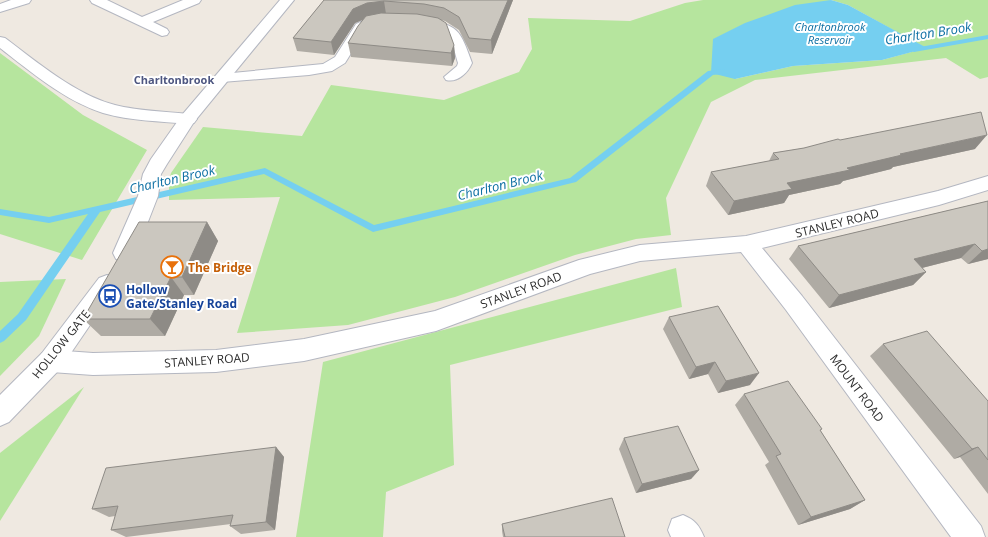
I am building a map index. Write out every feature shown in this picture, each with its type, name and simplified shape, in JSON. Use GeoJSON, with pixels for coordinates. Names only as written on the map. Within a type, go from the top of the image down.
{"type":"FeatureCollection","features":[{"type":"Feature","properties":{"kind":"street"},"geometry":{"type":"LineString","coordinates":[[0,8],[24,0]]}},
{"type":"Feature","properties":{"kind":"street"},"geometry":{"type":"LineString","coordinates":[[98,0],[162,32]]}},
{"type":"Feature","properties":{"kind":"street"},"geometry":{"type":"LineString","coordinates":[[142,22],[194,0]]}},
{"type":"Feature","properties":{"kind":"street","name":"HOLLOW GATE"},"geometry":{"type":"LineString","coordinates":[[0,413],[51,361],[112,277],[134,232],[148,196],[152,174],[158,163],[188,119],[287,0]]}},
{"type":"Feature","properties":{"kind":"street"},"geometry":{"type":"LineString","coordinates":[[0,41],[58,83],[101,107],[118,111],[188,119]]}},
{"type":"Feature","properties":{"kind":"street","name":"STANLEY ROAD"},"geometry":{"type":"LineString","coordinates":[[51,361],[93,364],[216,361],[304,350],[436,321],[587,266],[640,254],[746,244],[932,200],[988,183]]}},
{"type":"Feature","properties":{"kind":"street","name":"MOUNT ROAD"},"geometry":{"type":"LineString","coordinates":[[746,244],[794,303],[964,536]]}},
{"type":"Feature","properties":{"kind":"lane"},"geometry":{"type":"LineString","coordinates":[[222,78],[309,71],[327,68],[340,60],[361,27],[367,23],[380,20]]}},
{"type":"Feature","properties":{"kind":"lane"},"geometry":{"type":"LineString","coordinates":[[409,22],[439,25],[453,31],[465,63],[463,68],[451,77]]}},
{"type":"Feature","properties":{"kind":"green space"},"geometry":{"type":"Polygon","coordinates":[[[703,0],[831,0],[988,0],[988,77],[980,79],[946,58],[755,80],[711,102],[666,198],[671,235],[636,239],[575,255],[455,297],[348,325],[237,333],[280,197],[169,200],[169,180],[171,173],[203,127],[302,136],[331,85],[444,100],[519,72],[532,49],[528,18],[630,21],[685,3],[703,0]],[[831,0],[735,79],[793,66],[882,60],[926,48],[848,5],[831,0]]]}},
{"type":"Feature","properties":{"kind":"green space"},"geometry":{"type":"Polygon","coordinates":[[[0,53],[83,115],[147,150],[82,260],[0,234],[0,53]]]}},
{"type":"Feature","properties":{"kind":"green space"},"geometry":{"type":"Polygon","coordinates":[[[676,268],[682,307],[450,365],[454,465],[386,492],[383,537],[296,537],[323,362],[676,268]]]}},
{"type":"Feature","properties":{"kind":"green space"},"geometry":{"type":"Polygon","coordinates":[[[66,279],[39,336],[0,376],[0,282],[66,279]]]}},
{"type":"Feature","properties":{"kind":"green space"},"geometry":{"type":"Polygon","coordinates":[[[84,387],[0,521],[0,453],[84,387]]]}},
{"type":"Feature","properties":{"kind":"water","name":"Charltonbrook Reservoir"},"geometry":{"type":"Polygon","coordinates":[[[831,0],[848,5],[927,48],[882,60],[793,66],[735,79],[711,73],[713,39],[745,23],[795,5],[831,0]]]}},
{"type":"Feature","properties":{"kind":"building"},"geometry":{"type":"Polygon","coordinates":[[[324,0],[508,0],[491,40],[469,38],[459,17],[444,8],[424,4],[384,1],[367,3],[353,9],[331,42],[293,38],[324,0]]]}},
{"type":"Feature","properties":{"kind":"building"},"geometry":{"type":"Polygon","coordinates":[[[381,13],[417,14],[438,18],[446,23],[454,45],[451,53],[348,43],[366,16],[381,13]]]}},
{"type":"Feature","properties":{"kind":"building"},"geometry":{"type":"Polygon","coordinates":[[[981,112],[987,135],[900,154],[902,155],[847,168],[850,170],[787,183],[792,189],[734,201],[711,172],[779,159],[773,153],[981,112]]]}},
{"type":"Feature","properties":{"kind":"building"},"geometry":{"type":"Polygon","coordinates":[[[988,201],[988,249],[982,251],[975,244],[914,259],[926,272],[839,295],[798,246],[988,201]]]}},
{"type":"Feature","properties":{"kind":"building"},"geometry":{"type":"Polygon","coordinates":[[[139,222],[207,222],[182,277],[171,277],[150,319],[83,319],[139,222]]]}},
{"type":"Feature","properties":{"kind":"building"},"geometry":{"type":"Polygon","coordinates":[[[718,306],[759,373],[726,381],[715,362],[696,367],[669,317],[718,306]]]}},
{"type":"Feature","properties":{"kind":"building"},"geometry":{"type":"Polygon","coordinates":[[[927,331],[988,401],[988,460],[978,447],[972,449],[883,344],[927,331]]]}},
{"type":"Feature","properties":{"kind":"building"},"geometry":{"type":"Polygon","coordinates":[[[788,381],[822,429],[820,430],[865,500],[811,517],[776,456],[781,454],[744,394],[788,381]]]}},
{"type":"Feature","properties":{"kind":"building"},"geometry":{"type":"Polygon","coordinates":[[[678,426],[699,470],[642,484],[624,438],[678,426]]]}},
{"type":"Feature","properties":{"kind":"building"},"geometry":{"type":"Polygon","coordinates":[[[276,447],[266,522],[230,526],[233,515],[111,530],[118,506],[92,509],[106,468],[276,447]]]}},
{"type":"Feature","properties":{"kind":"building"},"geometry":{"type":"Polygon","coordinates":[[[612,498],[625,537],[505,537],[502,524],[612,498]]]}},
{"type":"Feature","properties":{"kind":"waterway","name":"Charlton Brook"},"geometry":{"type":"LineString","coordinates":[[914,50],[988,37]]}},
{"type":"Feature","properties":{"kind":"waterway","name":"Charlton Brook"},"geometry":{"type":"LineString","coordinates":[[97,209],[265,171],[373,229],[573,180],[711,73],[725,71]]}},
{"type":"Feature","properties":{"kind":"waterway","name":"Charlton Brook"},"geometry":{"type":"LineString","coordinates":[[0,212],[49,220],[97,209]]}},
{"type":"Feature","properties":{"kind":"waterway"},"geometry":{"type":"LineString","coordinates":[[0,338],[22,317],[97,209]]}},
{"type":"Feature","properties":{"kind":"place","name":"The Bridge"},"geometry":{"type":"Point","coordinates":[172,267]}},
{"type":"Feature","properties":{"kind":"place","name":"Hollow Gate/Stanley Road"},"geometry":{"type":"Point","coordinates":[110,296]}},
{"type":"Feature","properties":{"kind":"district","name":"Charltonbrook"},"geometry":{"type":"Point","coordinates":[174,79]}}]}
